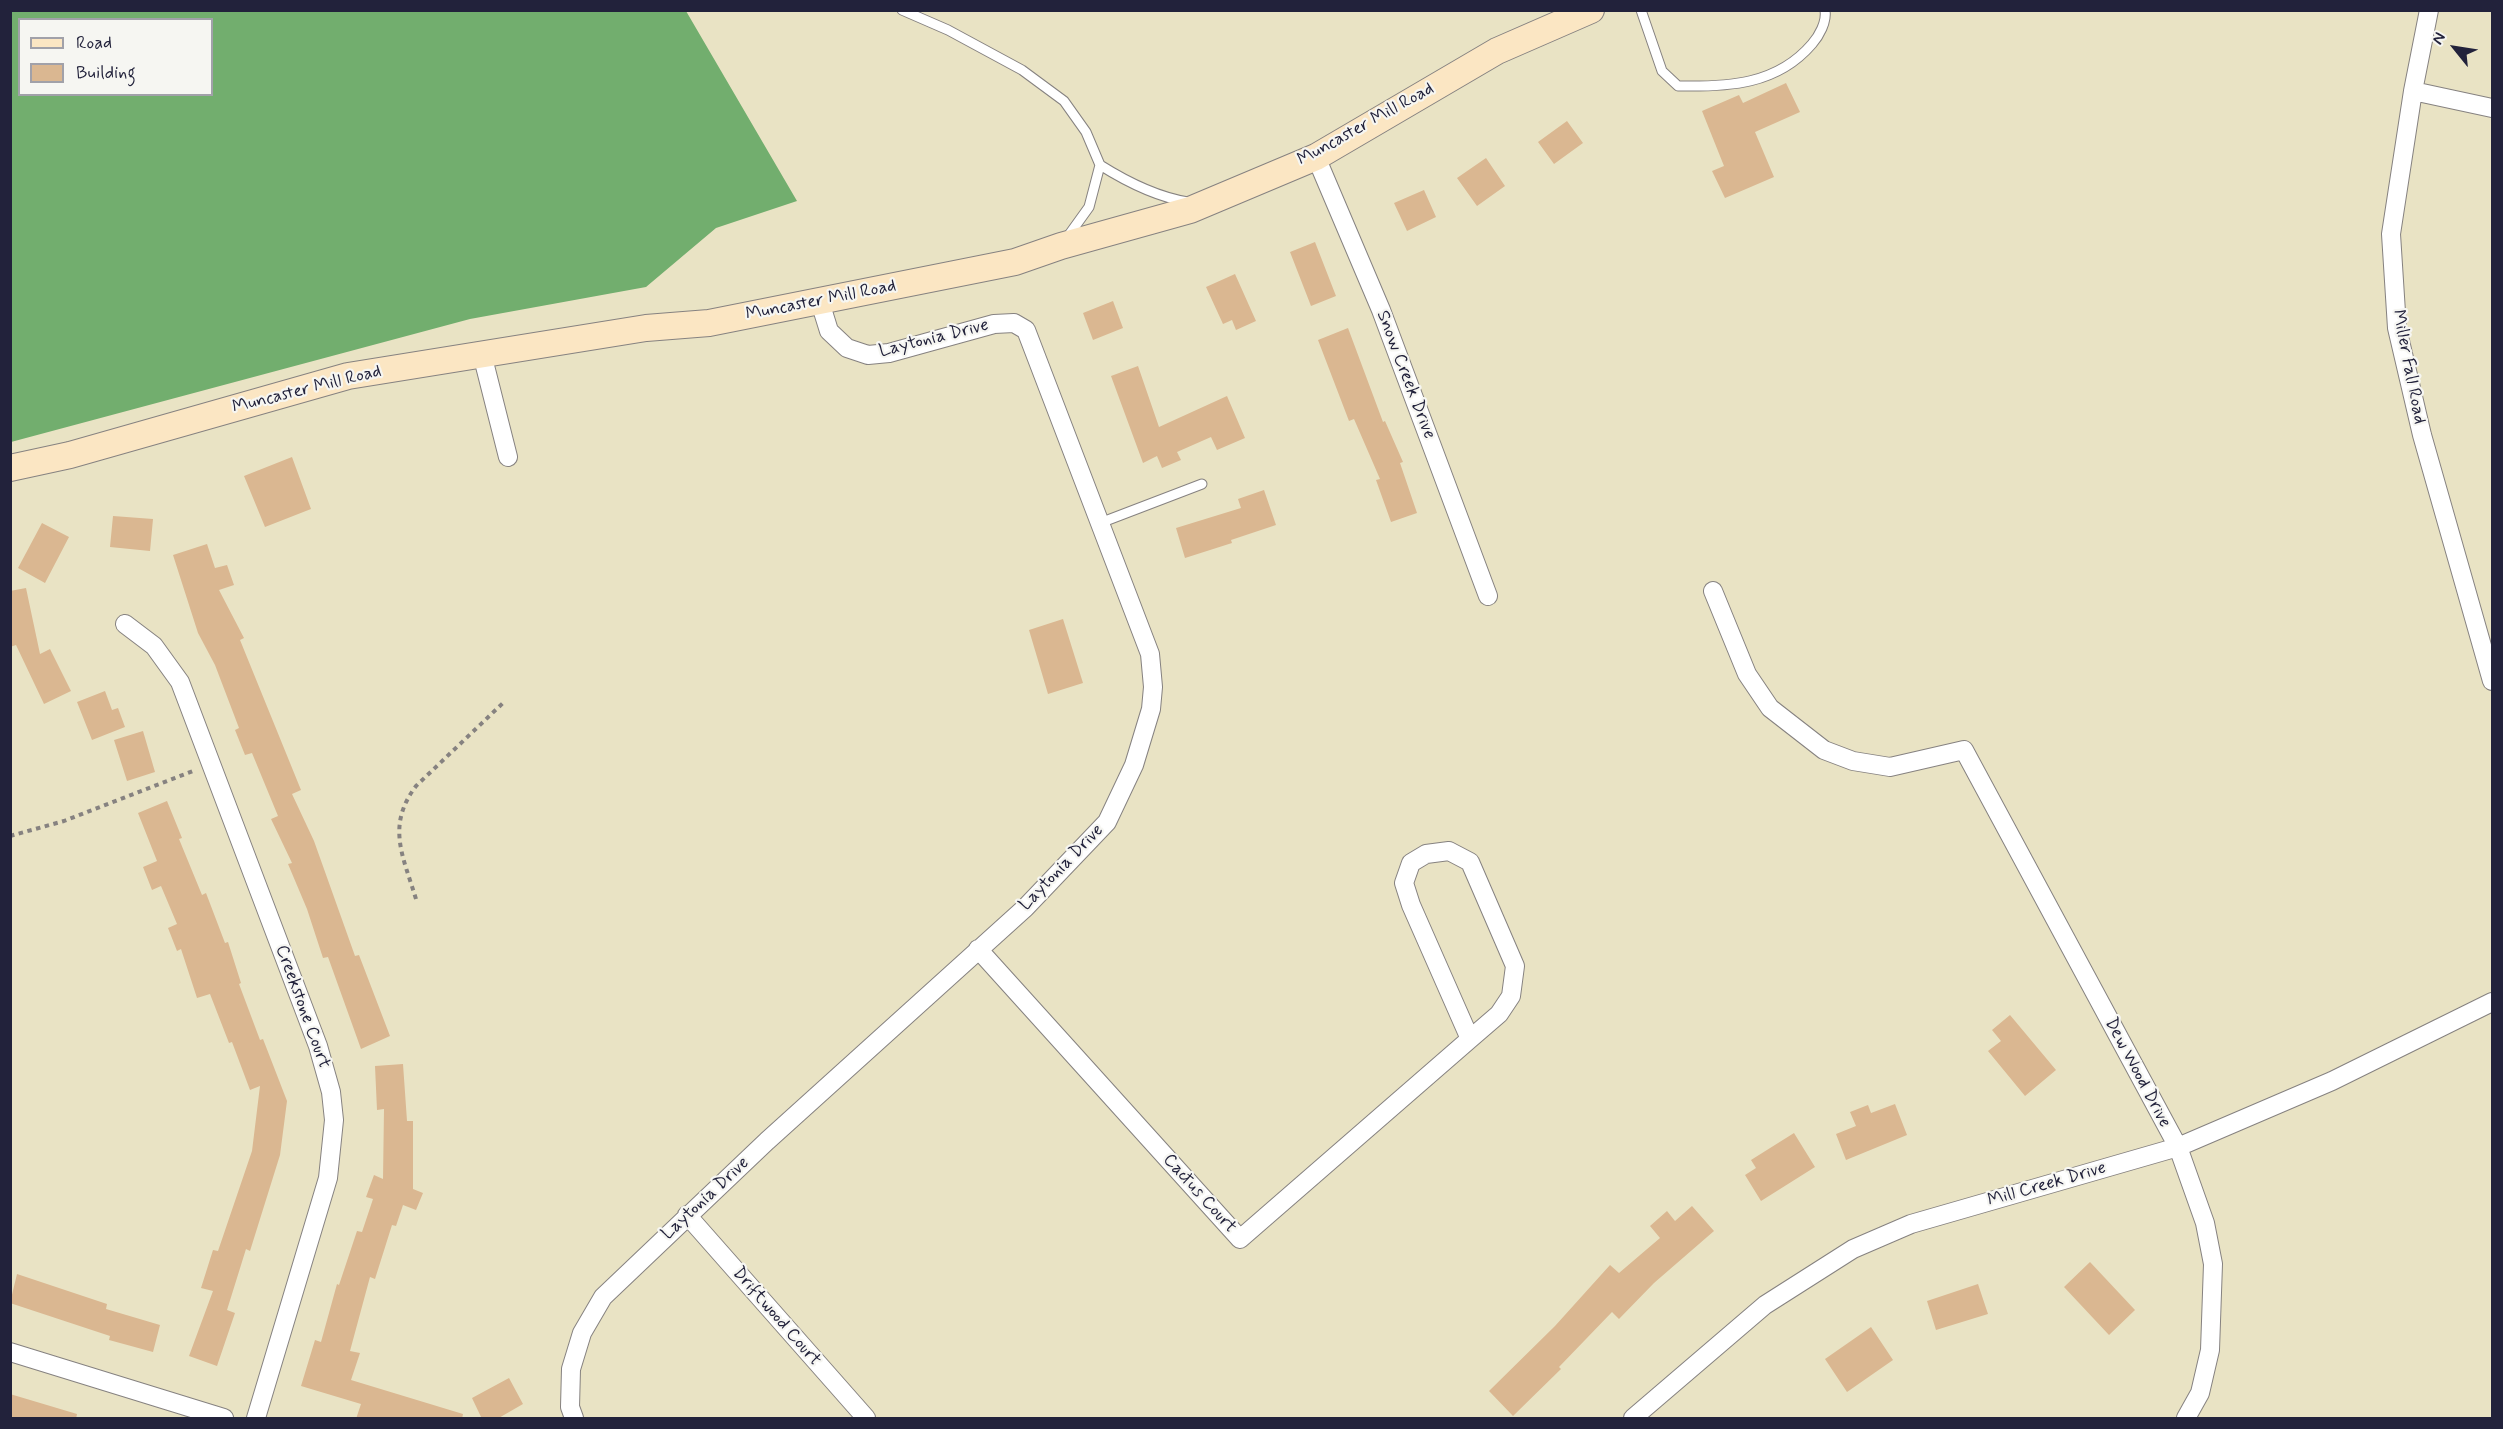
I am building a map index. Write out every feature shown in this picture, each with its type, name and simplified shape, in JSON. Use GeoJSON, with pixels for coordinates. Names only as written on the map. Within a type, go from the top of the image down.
{"type":"FeatureCollection","features":[{"type":"Feature","properties":{"kind":"main road","name":"Muncaster Mill Road"},"geometry":{"type":"LineString","coordinates":[[10,468],[70,455],[348,376],[646,328],[709,323],[1015,262],[1061,246],[1202,205],[1316,157],[1497,51],[1591,10]]}},
{"type":"Feature","properties":{"kind":"street","name":"Miller Fall Road"},"geometry":{"type":"LineString","coordinates":[[2429,10],[2413,92],[2391,234],[2397,328],[2422,435],[2493,681]]}},
{"type":"Feature","properties":{"kind":"street"},"geometry":{"type":"LineString","coordinates":[[2413,92],[2493,108]]}},
{"type":"Feature","properties":{"kind":"street","name":"Snow Creek Drive"},"geometry":{"type":"LineString","coordinates":[[1316,157],[1381,310],[1488,596]]}},
{"type":"Feature","properties":{"kind":"street","name":"Laytonia Drive"},"geometry":{"type":"LineString","coordinates":[[574,1419],[570,1407],[571,1369],[582,1333],[603,1297],[687,1215],[1024,908],[1107,822],[1134,765],[1148,721],[1153,687],[1150,654],[1026,330],[1014,323],[994,324],[889,353],[868,355],[847,348],[829,331],[820,302]]}},
{"type":"Feature","properties":{"kind":"street"},"geometry":{"type":"LineString","coordinates":[[482,354],[508,457]]}},
{"type":"Feature","properties":{"kind":"street","name":"Dew Wood Drive"},"geometry":{"type":"LineString","coordinates":[[1713,591],[1747,674],[1770,708],[1824,750],[1853,761],[1890,767],[1964,750],[2178,1147],[2205,1223],[2213,1264],[2210,1350],[2200,1393],[2186,1419]]}},
{"type":"Feature","properties":{"kind":"street","name":"Creekstone Court"},"geometry":{"type":"LineString","coordinates":[[125,624],[154,646],[180,682],[318,1046],[331,1092],[334,1120],[328,1178],[256,1419]]}},
{"type":"Feature","properties":{"kind":"street","name":"Cactus Court"},"geometry":{"type":"LineString","coordinates":[[978,949],[1240,1239],[1499,1014],[1511,996],[1515,966],[1470,862],[1449,850],[1426,854],[1411,863],[1404,883],[1410,905],[1470,1039]]}},
{"type":"Feature","properties":{"kind":"street","name":"Mill Creek Drive"},"geometry":{"type":"LineString","coordinates":[[1633,1419],[1765,1305],[1853,1249],[1911,1224],[2178,1147],[2332,1081],[2493,1002]]}},
{"type":"Feature","properties":{"kind":"street","name":"Driftwood Court"},"geometry":{"type":"LineString","coordinates":[[687,1215],[866,1419]]}},
{"type":"Feature","properties":{"kind":"street"},"geometry":{"type":"LineString","coordinates":[[10,1352],[224,1419]]}},
{"type":"Feature","properties":{"kind":"lane"},"geometry":{"type":"LineString","coordinates":[[902,10],[948,30],[1022,69],[1064,101],[1086,132],[1100,165],[1120,178],[1173,200],[1202,205]]}},
{"type":"Feature","properties":{"kind":"lane"},"geometry":{"type":"LineString","coordinates":[[1641,10],[1662,71],[1678,86],[1704,87],[1735,85],[1780,71],[1799,59],[1819,36],[1826,14],[1825,10]]}},
{"type":"Feature","properties":{"kind":"lane"},"geometry":{"type":"LineString","coordinates":[[1061,246],[1089,207],[1100,165]]}},
{"type":"Feature","properties":{"kind":"lane"},"geometry":{"type":"LineString","coordinates":[[1100,523],[1202,484]]}},
{"type":"Feature","properties":{"kind":"path"},"geometry":{"type":"LineString","coordinates":[[416,899],[401,850],[399,834],[400,814],[406,798],[504,702]]}},
{"type":"Feature","properties":{"kind":"path"},"geometry":{"type":"LineString","coordinates":[[10,836],[64,821],[211,765]]}},
{"type":"Feature","properties":{"kind":"green space"},"geometry":{"type":"Polygon","coordinates":[[[11,10],[686,11],[797,201],[716,228],[646,287],[470,319],[11,442],[11,10]]]}},
{"type":"Feature","properties":{"kind":"building"},"geometry":{"type":"Polygon","coordinates":[[[1786,83],[1800,112],[1755,132],[1774,177],[1725,198],[1712,171],[1724,166],[1702,111],[1739,95],[1743,103],[1786,83]]]}},
{"type":"Feature","properties":{"kind":"building"},"geometry":{"type":"Polygon","coordinates":[[[1567,121],[1583,143],[1554,164],[1538,142],[1567,121]]]}},
{"type":"Feature","properties":{"kind":"building"},"geometry":{"type":"Polygon","coordinates":[[[1486,158],[1505,186],[1477,206],[1457,178],[1486,158]]]}},
{"type":"Feature","properties":{"kind":"building"},"geometry":{"type":"Polygon","coordinates":[[[1424,190],[1436,217],[1407,231],[1394,203],[1424,190]]]}},
{"type":"Feature","properties":{"kind":"building"},"geometry":{"type":"Polygon","coordinates":[[[1315,242],[1336,296],[1311,306],[1290,252],[1315,242]]]}},
{"type":"Feature","properties":{"kind":"building"},"geometry":{"type":"Polygon","coordinates":[[[1235,274],[1256,321],[1236,330],[1232,320],[1223,324],[1206,287],[1235,274]]]}},
{"type":"Feature","properties":{"kind":"building"},"geometry":{"type":"Polygon","coordinates":[[[1113,301],[1123,328],[1093,340],[1083,313],[1113,301]]]}},
{"type":"Feature","properties":{"kind":"building"},"geometry":{"type":"Polygon","coordinates":[[[1348,328],[1383,422],[1385,421],[1403,462],[1400,463],[1417,513],[1391,522],[1376,480],[1380,479],[1354,419],[1349,421],[1318,340],[1348,328]]]}},
{"type":"Feature","properties":{"kind":"building"},"geometry":{"type":"Polygon","coordinates":[[[1138,366],[1159,427],[1227,396],[1245,438],[1217,450],[1211,437],[1177,452],[1181,460],[1162,468],[1157,456],[1143,463],[1111,376],[1138,366]]]}},
{"type":"Feature","properties":{"kind":"building"},"geometry":{"type":"Polygon","coordinates":[[[292,457],[311,509],[265,527],[244,476],[292,457]]]}},
{"type":"Feature","properties":{"kind":"building"},"geometry":{"type":"Polygon","coordinates":[[[1264,490],[1276,525],[1231,540],[1232,543],[1185,558],[1176,528],[1241,508],[1238,499],[1264,490]]]}},
{"type":"Feature","properties":{"kind":"building"},"geometry":{"type":"Polygon","coordinates":[[[113,516],[153,519],[150,551],[110,547],[113,516]]]}},
{"type":"Feature","properties":{"kind":"building"},"geometry":{"type":"Polygon","coordinates":[[[42,523],[69,537],[45,583],[18,568],[42,523]]]}},
{"type":"Feature","properties":{"kind":"building"},"geometry":{"type":"Polygon","coordinates":[[[207,544],[215,568],[227,565],[234,585],[219,590],[244,638],[240,640],[301,790],[292,794],[314,841],[355,956],[359,955],[390,1036],[361,1049],[328,957],[323,958],[307,909],[288,864],[292,863],[271,819],[278,816],[252,753],[245,755],[235,730],[239,728],[215,665],[198,633],[173,555],[207,544]]]}},
{"type":"Feature","properties":{"kind":"building"},"geometry":{"type":"Polygon","coordinates":[[[26,588],[40,654],[50,649],[71,691],[44,704],[16,645],[10,647],[10,591],[26,588]]]}},
{"type":"Feature","properties":{"kind":"building"},"geometry":{"type":"Polygon","coordinates":[[[1063,619],[1083,683],[1048,694],[1029,630],[1063,619]]]}},
{"type":"Feature","properties":{"kind":"building"},"geometry":{"type":"Polygon","coordinates":[[[105,691],[112,710],[118,708],[125,727],[92,740],[77,702],[105,691]]]}},
{"type":"Feature","properties":{"kind":"building"},"geometry":{"type":"Polygon","coordinates":[[[143,731],[155,772],[127,781],[114,740],[143,731]]]}},
{"type":"Feature","properties":{"kind":"building"},"geometry":{"type":"Polygon","coordinates":[[[167,801],[182,838],[179,839],[202,895],[206,893],[225,943],[228,942],[241,983],[239,984],[260,1040],[263,1039],[287,1101],[280,1155],[250,1251],[246,1249],[227,1310],[235,1313],[217,1366],[189,1356],[213,1291],[201,1288],[213,1250],[218,1251],[252,1151],[260,1086],[250,1090],[232,1042],[229,1043],[210,994],[197,998],[181,949],[177,951],[168,928],[177,924],[161,886],[152,890],[143,867],[157,861],[138,813],[167,801]]]}},
{"type":"Feature","properties":{"kind":"building"},"geometry":{"type":"Polygon","coordinates":[[[2010,1015],[2056,1070],[2025,1096],[1988,1051],[2001,1041],[1992,1030],[2010,1015]]]}},
{"type":"Feature","properties":{"kind":"building"},"geometry":{"type":"Polygon","coordinates":[[[403,1064],[407,1121],[413,1121],[413,1189],[423,1193],[416,1210],[403,1205],[396,1226],[392,1225],[375,1279],[370,1277],[350,1351],[360,1353],[351,1380],[463,1414],[462,1419],[356,1419],[361,1404],[301,1386],[315,1340],[321,1342],[337,1284],[339,1285],[357,1231],[362,1232],[373,1199],[366,1197],[374,1175],[383,1179],[384,1109],[377,1110],[375,1066],[403,1064]]]}},
{"type":"Feature","properties":{"kind":"building"},"geometry":{"type":"Polygon","coordinates":[[[1895,1104],[1907,1135],[1846,1160],[1836,1134],[1856,1126],[1850,1112],[1868,1105],[1871,1113],[1895,1104]]]}},
{"type":"Feature","properties":{"kind":"building"},"geometry":{"type":"Polygon","coordinates":[[[1794,1133],[1815,1167],[1761,1201],[1745,1175],[1756,1168],[1751,1160],[1794,1133]]]}},
{"type":"Feature","properties":{"kind":"building"},"geometry":{"type":"Polygon","coordinates":[[[1692,1206],[1714,1231],[1654,1283],[1619,1319],[1612,1312],[1559,1367],[1561,1369],[1513,1416],[1489,1391],[1555,1326],[1610,1265],[1619,1273],[1660,1238],[1650,1226],[1667,1211],[1675,1221],[1692,1206]]]}},
{"type":"Feature","properties":{"kind":"building"},"geometry":{"type":"Polygon","coordinates":[[[2090,1262],[2135,1310],[2109,1335],[2064,1287],[2090,1262]]]}},
{"type":"Feature","properties":{"kind":"building"},"geometry":{"type":"Polygon","coordinates":[[[17,1274],[107,1304],[106,1309],[160,1325],[153,1352],[109,1340],[110,1336],[10,1303],[17,1274]]]}},
{"type":"Feature","properties":{"kind":"building"},"geometry":{"type":"Polygon","coordinates":[[[1978,1284],[1988,1314],[1936,1330],[1927,1301],[1978,1284]]]}},
{"type":"Feature","properties":{"kind":"building"},"geometry":{"type":"Polygon","coordinates":[[[1871,1327],[1893,1360],[1847,1392],[1825,1359],[1871,1327]]]}},
{"type":"Feature","properties":{"kind":"building"},"geometry":{"type":"Polygon","coordinates":[[[509,1378],[523,1404],[497,1419],[482,1419],[472,1398],[509,1378]]]}},
{"type":"Feature","properties":{"kind":"building"},"geometry":{"type":"Polygon","coordinates":[[[10,1394],[77,1414],[76,1419],[10,1419],[10,1394]]]}}]}
